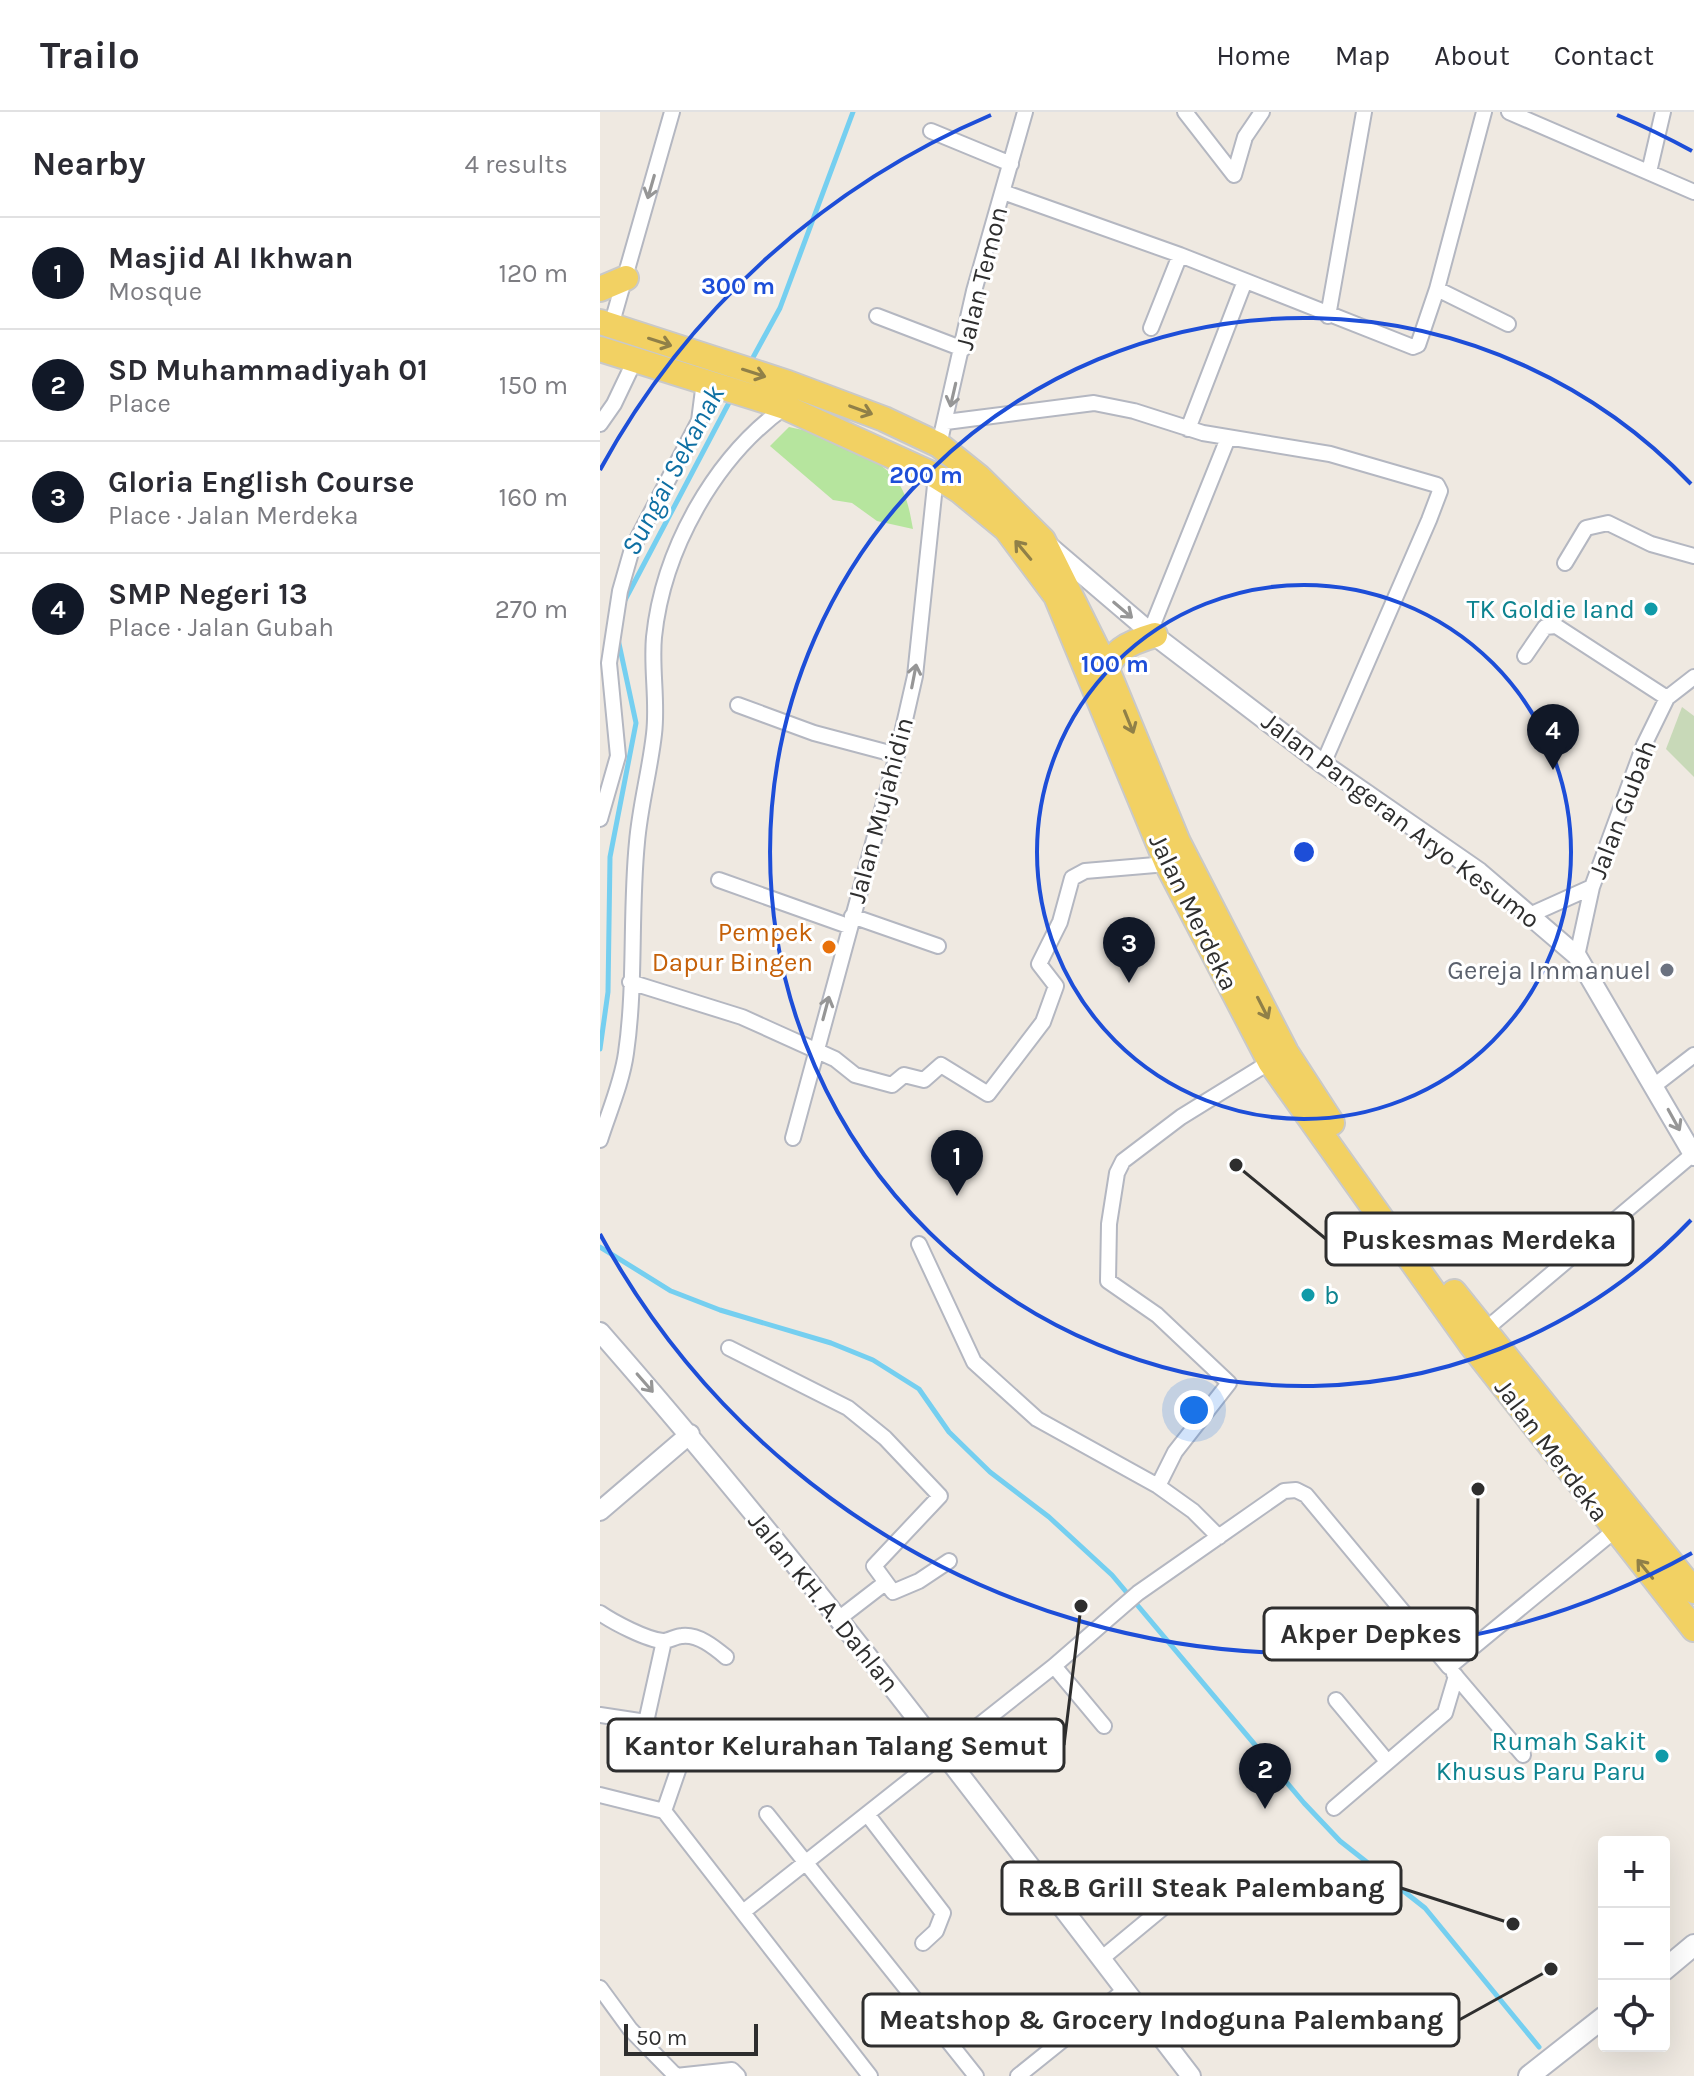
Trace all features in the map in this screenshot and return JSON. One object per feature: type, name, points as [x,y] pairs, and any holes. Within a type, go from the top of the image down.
[{"type":"main road","points":[[600,289],[626,278]]},
{"type":"main road","name":"Jalan Merdeka","points":[[606,324],[720,362],[781,398],[936,476],[960,491],[1006,529],[1039,569],[1056,596],[1167,864],[1270,1062],[1476,1337],[1614,1531],[1694,1629]]},
{"type":"main road","name":"Jalan Merdeka","points":[[600,349],[711,384],[943,434],[979,477],[1043,540],[1106,667],[1178,842],[1286,1052],[1476,1337],[1694,1591]]},
{"type":"main road","points":[[1099,698],[1106,667],[1127,643],[1153,634]]},
{"type":"main road","points":[[1670,1965],[1694,1945]]},
{"type":"main road","points":[[1529,2076],[1598,2022]]},
{"type":"street","points":[[606,324],[626,278],[672,112]]},
{"type":"street","name":"Jalan Temon","points":[[943,434],[974,291],[1025,112]]},
{"type":"street","points":[[1185,112],[1234,175],[1245,137],[1262,112]]},
{"type":"street","points":[[1328,316],[1364,112]]},
{"type":"street","points":[[1003,192],[1180,255],[1413,347],[1418,345],[1437,289],[1484,112]]},
{"type":"street","points":[[1509,112],[1694,192]]},
{"type":"street","points":[[1649,172],[1663,112]]},
{"type":"street","points":[[931,131],[1011,164]]},
{"type":"street","points":[[1151,328],[1180,255]]},
{"type":"street","points":[[1188,429],[1245,281]]},
{"type":"street","points":[[1437,289],[1508,324]]},
{"type":"street","points":[[877,316],[963,349]]},
{"type":"street","points":[[600,424],[614,404],[635,360]]},
{"type":"street","points":[[600,819],[618,756],[609,663],[611,633],[620,591],[632,549],[699,421],[711,384]]},
{"type":"street","points":[[600,1140],[626,1055],[637,839],[655,731],[654,641],[665,579],[700,503],[737,448],[781,398]]},
{"type":"street","points":[[943,434],[1094,403],[1228,438],[1330,454],[1434,483],[1440,491],[1323,764]]},
{"type":"street","points":[[1153,634],[1228,438]]},
{"type":"street","name":"Jalan Mujahidin","points":[[793,1138],[897,755],[920,648],[936,476]]},
{"type":"street","points":[[1565,563],[1586,528],[1608,523],[1651,544],[1694,556]]},
{"type":"street","name":"Jalan Pangeran Aryo Kesumo","points":[[1043,540],[1153,634],[1323,764],[1479,872],[1532,914],[1577,956],[1655,1085],[1693,1155]]},
{"type":"street","points":[[1525,656],[1545,627],[1551,624],[1583,640],[1667,698]]},
{"type":"street","name":"Jalan Gubah","points":[[1577,956],[1592,887],[1644,745],[1667,698],[1694,677]]},
{"type":"street","points":[[738,705],[814,733],[897,755]]},
{"type":"street","points":[[630,982],[742,1017],[816,1050],[855,1075],[895,1084],[906,1074],[922,1080],[941,1065],[989,1093],[1046,1017],[1056,986],[1039,964],[1060,922],[1072,878],[1085,871],[1167,864]]},
{"type":"street","points":[[719,880],[938,946]]},
{"type":"street","points":[[1532,914],[1592,887]]},
{"type":"street","points":[[1655,1085],[1694,1055]]},
{"type":"street","points":[[1158,1486],[1175,1452],[1229,1383],[1157,1315],[1108,1281],[1109,1224],[1117,1173],[1129,1155],[1181,1117],[1270,1062]]},
{"type":"street","points":[[1476,1337],[1693,1155]]},
{"type":"street","points":[[919,1244],[974,1362],[1037,1419],[1158,1486],[1193,1511],[1219,1537]]},
{"type":"street","name":"Jalan KH. A. Dahlan","points":[[600,1332],[690,1434],[943,1753],[1191,2076]]},
{"type":"street","points":[[729,1348],[848,1408],[885,1438],[940,1496],[874,1566],[893,1592],[919,1581],[949,1561]]},
{"type":"street","points":[[600,1511],[690,1434]]},
{"type":"street","points":[[743,1912],[1054,1666],[1138,1593],[1284,1491],[1306,1495],[1523,1755]]},
{"type":"street","points":[[1334,1808],[1386,1760],[1445,1713],[1453,1672],[1614,1531]]},
{"type":"street","points":[[837,1620],[885,1583]]},
{"type":"street","points":[[600,1613],[613,1623],[664,1641],[682,1635],[693,1638],[710,1644],[726,1657]]},
{"type":"street","points":[[646,1722],[664,1641]]},
{"type":"street","points":[[1054,1666],[1104,1726]]},
{"type":"street","points":[[1336,1700],[1386,1760]]},
{"type":"street","points":[[600,1715],[646,1722],[671,1735],[683,1756],[664,1811]]},
{"type":"street","points":[[600,1795],[664,1811],[870,2076]]},
{"type":"street","points":[[767,1814],[976,2076]]},
{"type":"street","points":[[867,1814],[943,1913],[936,1931],[923,1943]]},
{"type":"street","points":[[1101,1959],[1194,1882]]},
{"type":"street","points":[[600,1988],[630,2029],[676,2076],[732,2070],[738,2076]]},
{"type":"street","points":[[1018,2076],[1125,1990]]},
{"type":"green space","points":[[789,427],[848,445],[887,470],[903,492],[913,529],[877,521],[852,503],[833,500],[770,446]]},
{"type":"green space","points":[[1682,707],[1694,716],[1694,777],[1666,749]]},
{"type":"waterway","name":"Sungai Sekanak","points":[[750,363],[780,308],[853,112]]},
{"type":"waterway","name":"Sungai Sekanak","points":[[625,600],[732,397]]},
{"type":"waterway","name":"Sungai Sekanak","points":[[600,1049],[608,992],[610,857],[636,723],[618,639]]},
{"type":"waterway","points":[[600,1247],[671,1291],[720,1310],[831,1343],[873,1360],[919,1389],[949,1432],[990,1472],[1049,1517],[1112,1575],[1304,1803],[1340,1841],[1425,1908],[1539,2047]]},
{"type":"place","name":"TK Goldie land","points":[[1651,609]]},
{"type":"place","name":"SMP Negeri 13","points":[[1553,770]]},
{"type":"place","name":"Pempek Dapur Bingen","points":[[829,947]]},
{"type":"place","name":"Gereja Immanuel","points":[[1667,970]]},
{"type":"place","name":"Gloria English Course","points":[[1129,983]]},
{"type":"place","name":"Puskesmas Merdeka","points":[[1236,1165]]},
{"type":"place","name":"Masjid Al Ikhwan","points":[[957,1196]]},
{"type":"place","name":"b","points":[[1308,1295]]},
{"type":"place","name":"Akper Depkes","points":[[1478,1489]]},
{"type":"place","name":"Kantor Kelurahan Talang Semut","points":[[1081,1606]]},
{"type":"place","name":"Rumah Sakit Khusus Paru Paru","points":[[1662,1756]]},
{"type":"place","name":"SD Muhammadiyah 01","points":[[1265,1809]]},
{"type":"place","name":"R&B Grill Steak Palembang","points":[[1513,1924]]},
{"type":"place","name":"Meatshop & Grocery Indoguna Palembang","points":[[1551,1969]]}]
